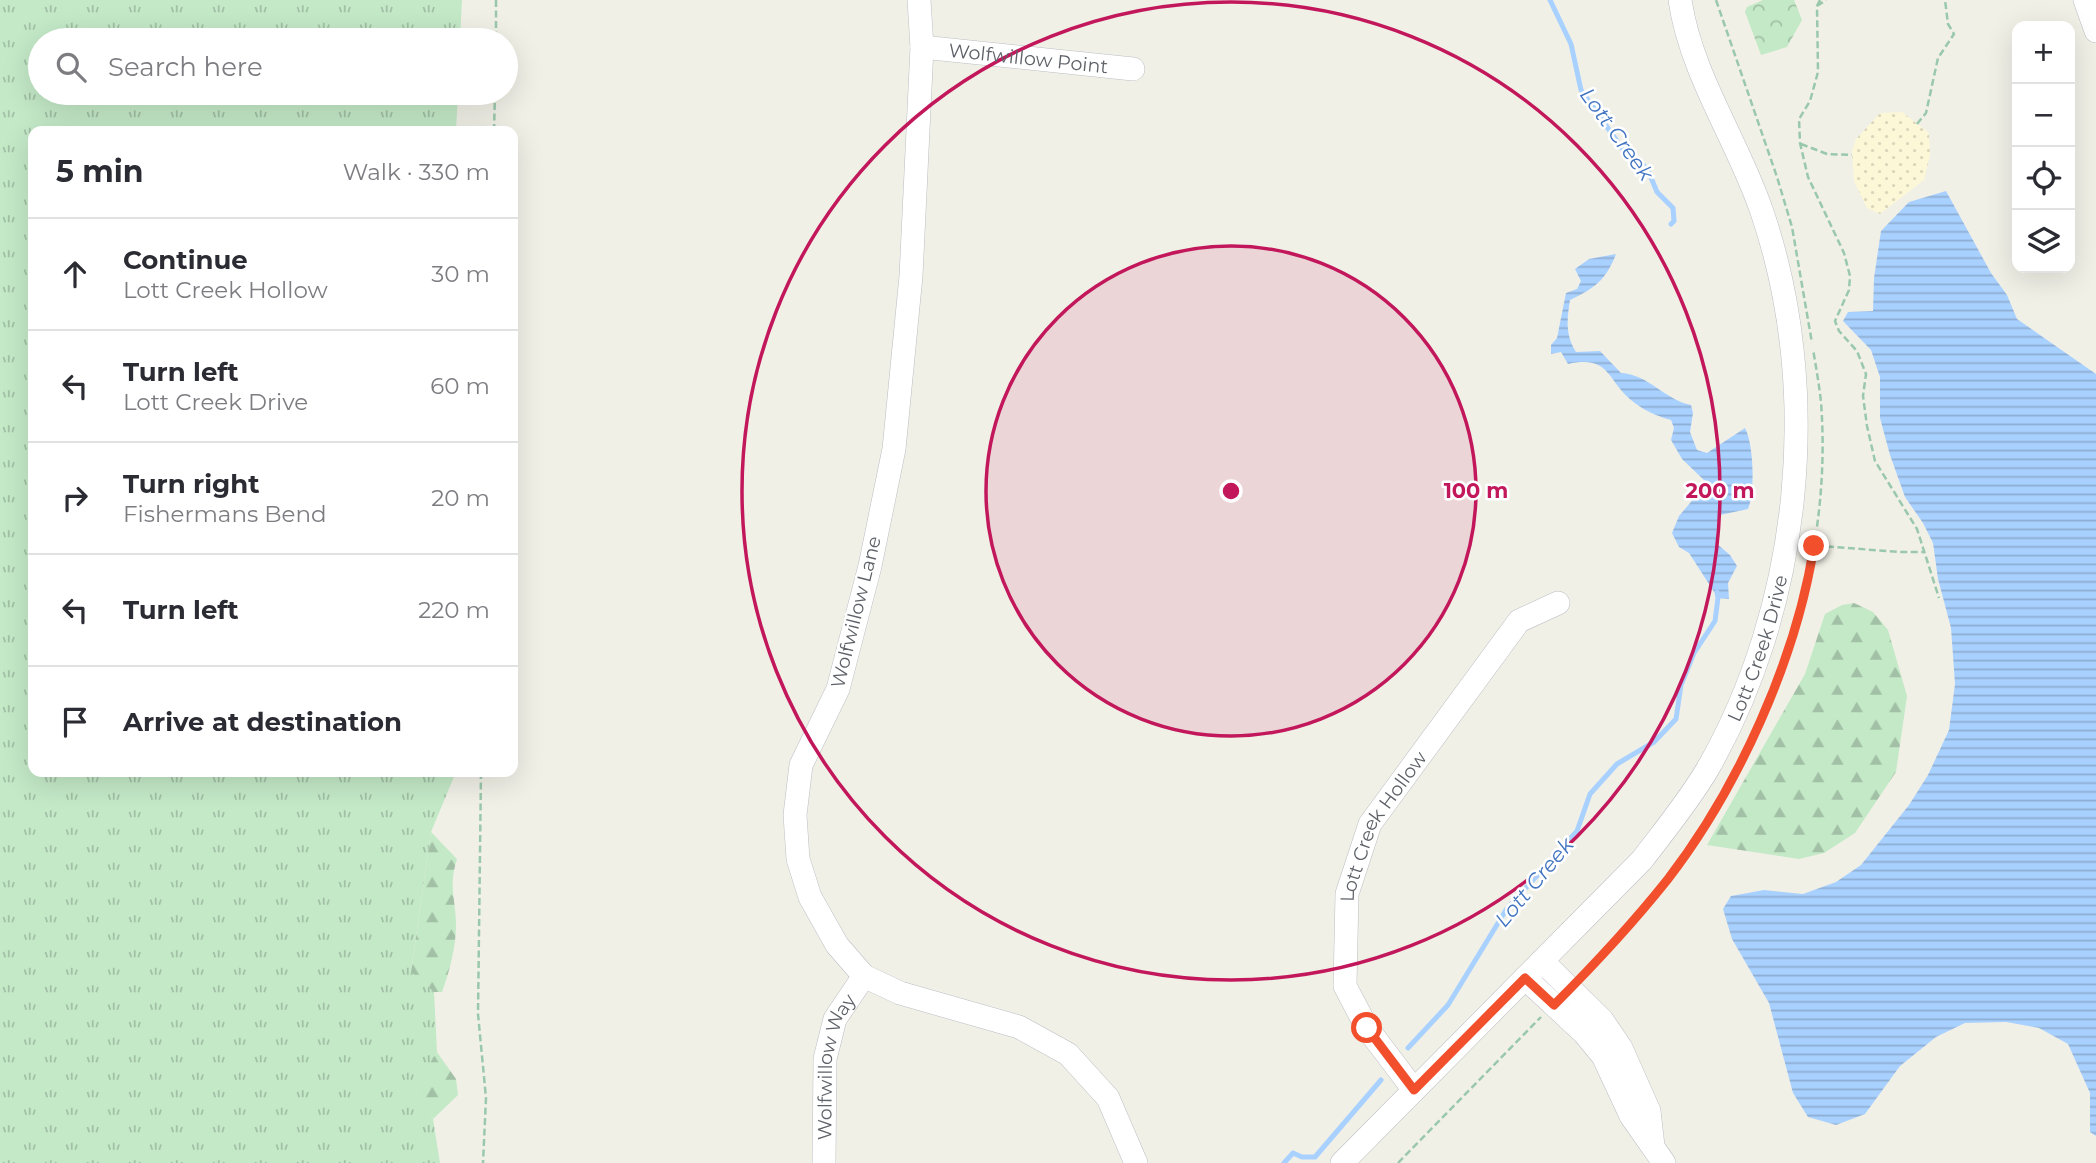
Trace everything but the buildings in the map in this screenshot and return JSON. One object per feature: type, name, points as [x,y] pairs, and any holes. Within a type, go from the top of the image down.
[{"type":"street","name":"Wolfwillow Lane","points":[[919,0],[922,47],[911,276],[894,449],[870,566],[838,689],[802,765],[795,815],[799,859],[810,897],[837,945],[864,976],[900,993],[1019,1027],[1068,1054],[1108,1098],[1136,1163]]},
{"type":"street","name":"Lott Creek Drive","points":[[1342,1163],[1642,860],[1679,813],[1706,771],[1749,684],[1775,602],[1787,542],[1794,479],[1794,369],[1787,316],[1777,263],[1762,212],[1698,61],[1680,0]]},
{"type":"street","points":[[2085,0],[2096,31]]},
{"type":"street","name":"Wolfwillow Point","points":[[922,47],[1133,69]]},
{"type":"street","name":"Lott Creek Hollow","points":[[1414,1090],[1367,1028],[1345,986],[1347,894],[1370,824],[1519,621],[1558,603]]},
{"type":"street","points":[[1542,961],[1602,1020],[1621,1048],[1649,1111],[1652,1158]]},
{"type":"street","name":"Wolfwillow Way","points":[[824,1163],[825,1059],[835,1019],[864,976]]},
{"type":"street","points":[[1525,978],[1584,1033],[1603,1056],[1652,1158]]},
{"type":"path","points":[[496,0],[496,28]]},
{"type":"path","points":[[1570,988],[1668,879],[1707,822],[1754,736],[1788,648],[1807,589],[1814,546],[1822,455],[1821,401],[1801,266],[1777,177],[1716,0]]},
{"type":"path","points":[[1820,0],[1817,6],[1818,72],[1810,101],[1799,119],[1800,143],[1808,177],[1844,253],[1850,275],[1849,290],[1835,321],[1839,331],[1857,351],[1866,374],[1864,406],[1875,461],[1917,529],[1939,598]]},
{"type":"path","points":[[1817,6],[1826,0]]},
{"type":"path","points":[[1917,124],[1926,113],[1938,58],[1954,34],[1948,24],[1945,0]]},
{"type":"path","points":[[494,126],[495,105]]},
{"type":"path","points":[[1800,143],[1827,153],[1852,155]]},
{"type":"path","points":[[1787,542],[1924,552]]},
{"type":"path","points":[[481,777],[478,1014],[486,1098],[483,1163]]},
{"type":"path","points":[[1398,1163],[1554,1005]]},
{"type":"green space","points":[[0,0],[462,0],[461,28],[28,28],[28,105],[457,105],[456,126],[28,126],[28,777],[454,777],[431,832],[411,971],[434,992],[437,1052],[419,1082],[433,1119],[440,1163],[0,1163]]},
{"type":"green space","points":[[1763,0],[1794,0],[1802,20],[1787,47],[1761,55],[1745,12],[1747,7]]},
{"type":"green space","points":[[1854,603],[1873,612],[1888,630],[1907,696],[1896,772],[1855,833],[1824,853],[1799,859],[1707,845],[1805,674],[1825,614],[1842,605]]},
{"type":"green space","points":[[431,832],[457,859],[453,885],[455,942],[442,992],[434,992],[411,972]]},
{"type":"green space","points":[[437,1052],[456,1079],[458,1095],[433,1119],[418,1082]]},
{"type":"sand","points":[[1902,112],[1929,133],[1930,155],[1924,180],[1880,214],[1867,208],[1854,181],[1852,151],[1856,139],[1880,113]]},
{"type":"water","points":[[1946,191],[1991,273],[2007,295],[2017,319],[2096,374],[2096,1136],[2090,1132],[2090,1093],[2068,1044],[2039,1028],[2006,1022],[1965,1023],[1936,1037],[1900,1066],[1865,1114],[1836,1125],[1808,1117],[1793,1093],[1769,1003],[1732,939],[1723,909],[1731,896],[1764,890],[1803,894],[1836,882],[1861,865],[1909,805],[1928,775],[1949,730],[1955,684],[1951,628],[1938,579],[1933,543],[1905,497],[1890,455],[1880,418],[1880,377],[1871,350],[1843,321],[1848,312],[1873,311],[1874,278],[1881,231],[1909,202]]},
{"type":"water","points":[[1616,254],[1599,282],[1570,300],[1568,333],[1576,352],[1600,351],[1621,373],[1640,378],[1673,398],[1691,405],[1693,413],[1690,432],[1697,450],[1707,453],[1745,428],[1752,457],[1748,509],[1720,515],[1717,525],[1716,543],[1730,555],[1737,566],[1728,583],[1729,599],[1718,598],[1689,553],[1679,547],[1672,533],[1679,516],[1707,483],[1682,459],[1671,440],[1674,428],[1671,420],[1636,404],[1600,366],[1582,362],[1568,364],[1561,352],[1551,354],[1551,345],[1557,338],[1566,293],[1577,289],[1581,281],[1575,269],[1589,259]]},
{"type":"waterway","name":"Lott Creek","points":[[1550,0],[1571,44],[1581,90],[1624,151],[1647,168],[1657,192],[1673,208],[1674,221],[1671,224]]},
{"type":"waterway","name":"Lott Creek","points":[[1408,1048],[1448,1005],[1506,910],[1577,831],[1590,794],[1617,764],[1654,742],[1676,719],[1681,685],[1694,653],[1715,621],[1717,592]]},
{"type":"waterway","name":"Lott Creek","points":[[1284,1163],[1293,1153],[1302,1157],[1315,1157],[1381,1080]]},
{"type":"route","points":[[1367,1028],[1414,1090],[1525,978],[1554,1005],[1616,940],[1668,879],[1707,822],[1754,736],[1793,636],[1807,589],[1814,546]]}]
